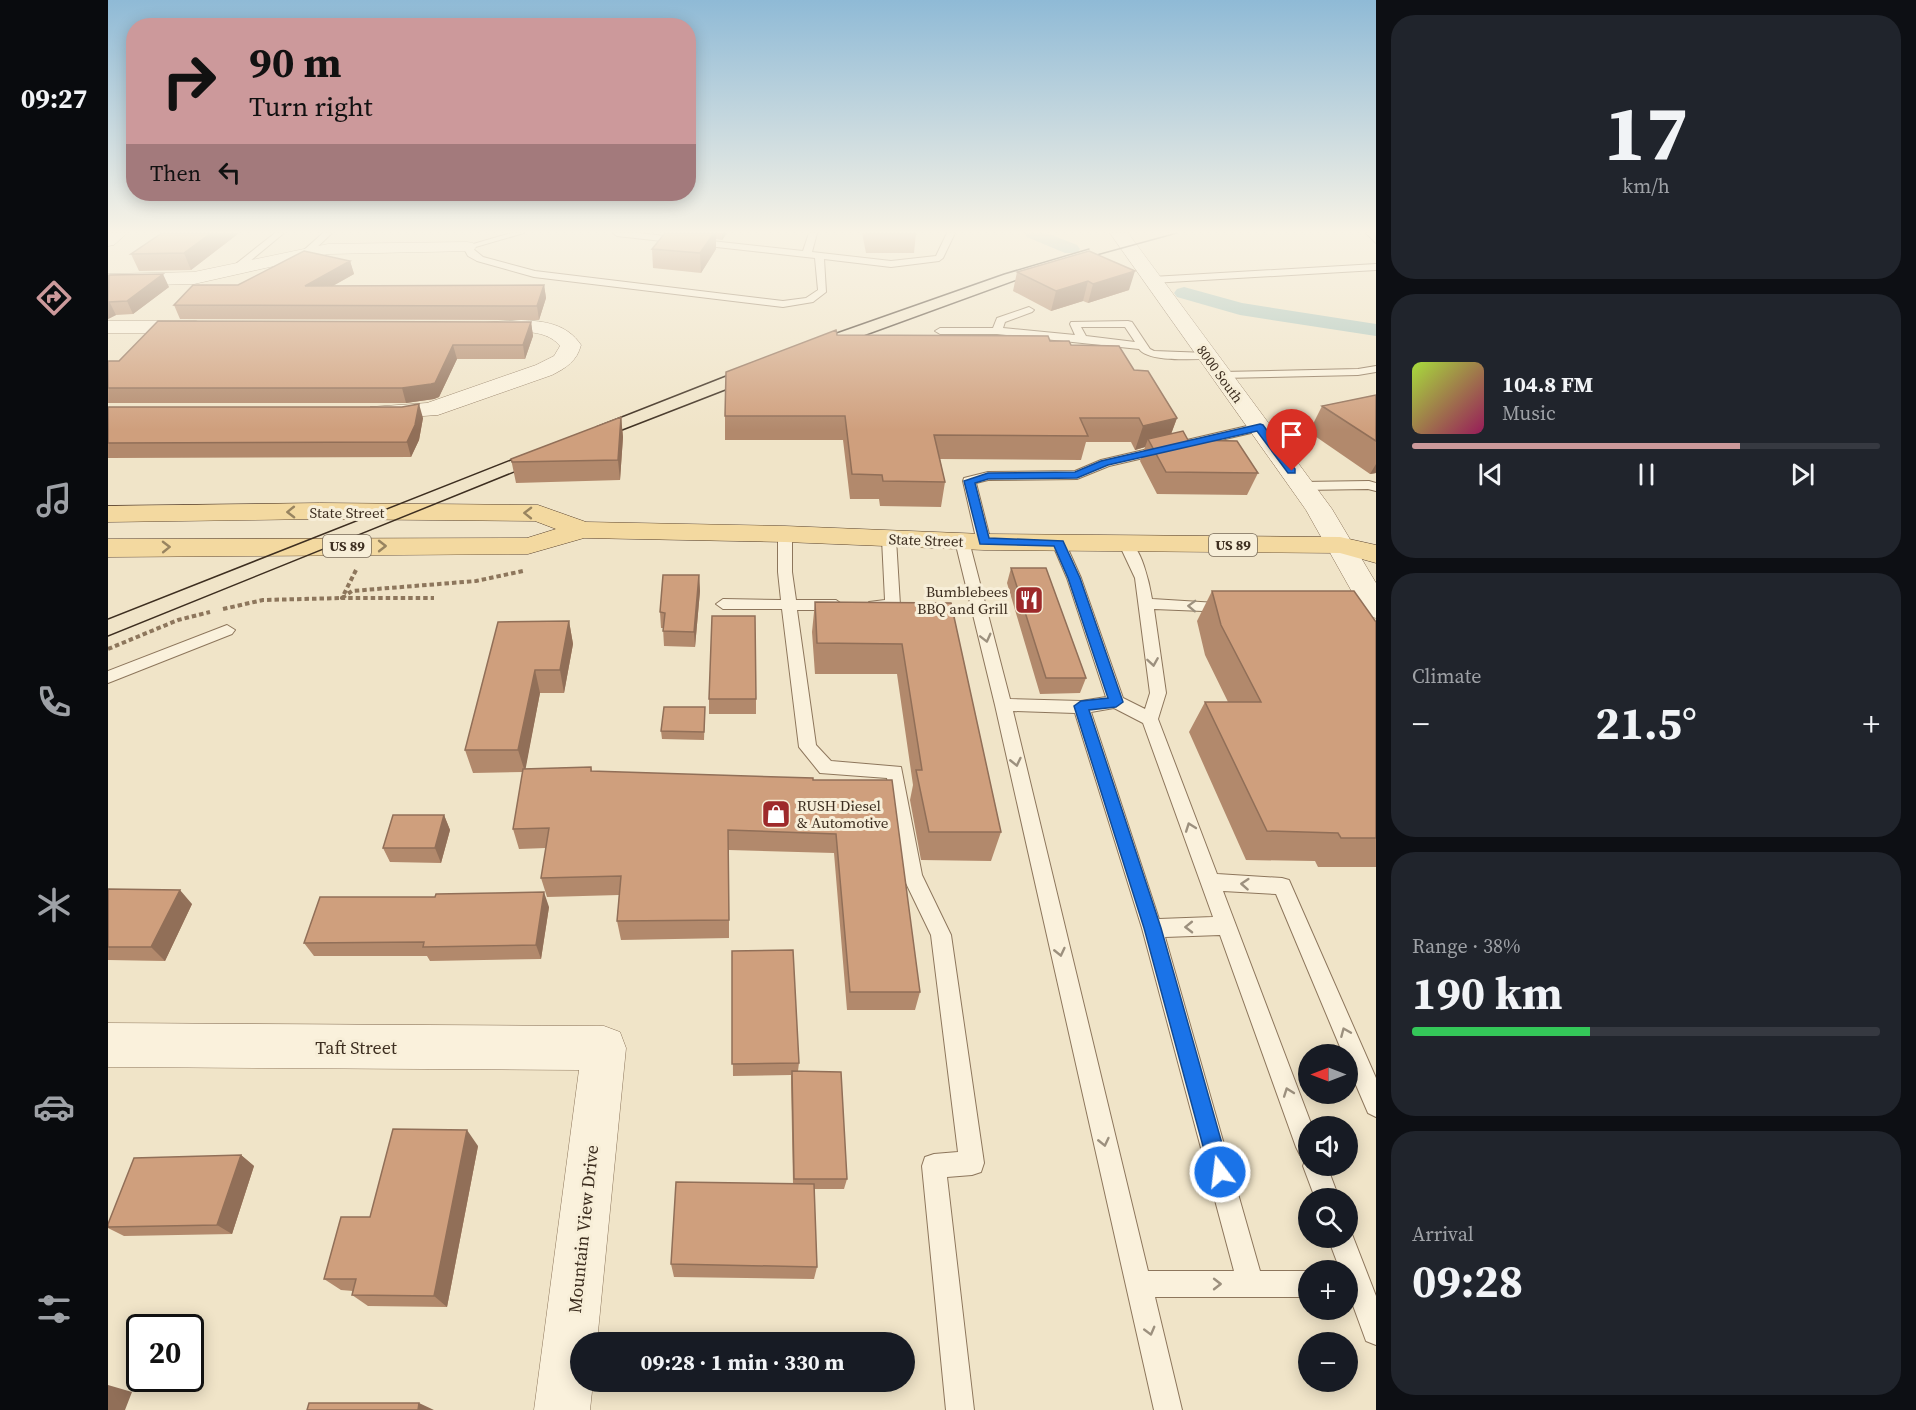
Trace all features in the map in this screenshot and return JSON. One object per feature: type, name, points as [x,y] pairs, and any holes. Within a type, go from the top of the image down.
[{"type":"main road","name":"State Street","points":[[108,514],[538,513],[583,530]]},
{"type":"main road","name":"State Street","points":[[108,548],[528,546],[583,530],[1059,543],[1340,545],[1376,554]]},
{"type":"main road","name":"State Street","points":[[1340,545],[1376,534]]},
{"type":"street","name":"8000 South","points":[[1166,299],[1302,486],[1340,545],[1372,610]]},
{"type":"street","points":[[111,337],[134,327],[217,327]]},
{"type":"street","points":[[358,412],[420,411],[439,407],[544,370],[560,362],[569,354],[571,345],[567,338],[543,328],[468,327]]},
{"type":"street","name":"Taft Street","points":[[108,1045],[604,1048]]},
{"type":"street","name":"Mountain View Drive","points":[[562,1410],[604,1048]]},
{"type":"lane","points":[[740,299],[783,304],[813,299]]},
{"type":"lane","points":[[997,331],[1001,320],[1029,310]]},
{"type":"lane","points":[[1082,339],[1075,324],[1128,324],[1142,346],[1152,354],[1207,356]]},
{"type":"lane","points":[[940,331],[997,331],[1142,346]]},
{"type":"lane","points":[[1221,375],[1358,372],[1376,369]]},
{"type":"lane","points":[[1168,1410],[1002,705],[973,541],[969,481],[988,476],[1077,475],[1105,463],[1260,427]]},
{"type":"lane","points":[[1302,486],[1370,485],[1376,487]]},
{"type":"lane","points":[[785,534],[785,572],[808,747],[826,768],[895,772],[912,875],[941,934],[972,1163],[934,1166],[960,1410]]},
{"type":"lane","points":[[723,604],[893,605],[889,539]]},
{"type":"lane","points":[[1059,543],[1074,578],[1116,702]]},
{"type":"lane","points":[[1126,544],[1142,578],[1158,693],[1150,718],[1298,1120]]},
{"type":"lane","points":[[1144,604],[1246,608]]},
{"type":"lane","points":[[108,677],[227,630]]},
{"type":"lane","points":[[1002,705],[1081,706],[1116,702],[1150,718]]},
{"type":"lane","points":[[1081,706],[1152,928],[1251,1284]]},
{"type":"lane","points":[[1210,882],[1282,886],[1376,1105]]},
{"type":"lane","points":[[1152,928],[1227,926]]},
{"type":"lane","points":[[1137,1284],[1298,1284]]},
{"type":"lane","points":[[1358,1294],[1376,1330]]},
{"type":"path","points":[[342,598],[357,570]]},
{"type":"path","points":[[342,598],[352,591],[477,581],[526,570]]},
{"type":"path","points":[[108,649],[178,620],[263,600],[434,598]]},
{"type":"building","points":[[108,299],[130,299],[127,301],[108,302]]},
{"type":"building","points":[[180,299],[539,299],[537,306],[174,305]]},
{"type":"building","points":[[158,321],[531,322],[523,345],[453,345],[435,383],[431,384],[402,388],[108,388],[108,361],[119,361]]},
{"type":"building","points":[[836,330],[837,335],[1048,336],[1050,341],[1069,341],[1071,345],[1119,346],[1134,370],[1148,371],[1177,418],[1143,426],[1139,418],[1080,418],[1088,436],[934,435],[945,482],[883,481],[882,475],[852,474],[845,416],[725,416],[726,372]]},
{"type":"building","points":[[1376,395],[1376,441],[1322,406]]},
{"type":"building","points":[[419,404],[415,425],[407,442],[108,443],[108,407],[402,407]]},
{"type":"building","points":[[621,417],[618,460],[512,462],[511,459]]},
{"type":"building","points":[[1183,431],[1188,440],[1237,441],[1258,473],[1166,472],[1148,439]]},
{"type":"building","points":[[1011,568],[1046,568],[1086,678],[1046,678]]},
{"type":"building","points":[[663,575],[699,575],[694,632],[663,631],[665,613],[660,612]]},
{"type":"building","points":[[1212,591],[1354,591],[1376,622],[1376,838],[1341,838],[1338,833],[1267,831],[1205,702],[1261,702],[1221,625]]},
{"type":"building","points":[[815,602],[951,603],[1001,832],[929,832],[916,770],[922,770],[902,644],[817,643]]},
{"type":"building","points":[[712,616],[755,616],[756,699],[709,699]]},
{"type":"building","points":[[569,621],[560,670],[535,670],[518,750],[465,750],[498,622]]},
{"type":"building","points":[[664,707],[705,707],[704,732],[661,731]]},
{"type":"building","points":[[591,767],[591,771],[813,778],[813,780],[892,780],[920,992],[850,992],[836,834],[728,830],[729,920],[617,921],[621,876],[541,878],[549,828],[513,829],[523,769]]},
{"type":"building","points":[[393,815],[444,815],[435,848],[383,848]]},
{"type":"building","points":[[108,889],[180,890],[151,947],[108,947]]},
{"type":"building","points":[[544,892],[536,945],[423,947],[424,942],[304,943],[320,897],[435,897],[436,894]]},
{"type":"building","points":[[793,950],[799,1063],[732,1064],[732,951]]},
{"type":"building","points":[[792,1071],[841,1072],[847,1179],[794,1179]]},
{"type":"building","points":[[393,1129],[467,1130],[434,1296],[352,1295],[356,1279],[324,1279],[341,1217],[370,1217]]},
{"type":"building","points":[[241,1155],[217,1225],[108,1227],[134,1158]]},
{"type":"building","points":[[676,1182],[814,1184],[817,1267],[671,1264]]},
{"type":"building","points":[[309,1403],[419,1403],[418,1410],[307,1410]]},
{"type":"waterway","points":[[1204,299],[1240,309],[1376,330]]},
{"type":"tram line","points":[[822,338],[933,299]]},
{"type":"tram line","points":[[850,341],[966,299]]},
{"type":"tram line","points":[[596,427],[741,370]]},
{"type":"tram line","points":[[607,436],[741,384]]},
{"type":"tram line","points":[[108,619],[526,454]]},
{"type":"tram line","points":[[108,636],[529,466]]},
{"type":"place","name":"Bumblebees BBQ and Grill","points":[[1029,600]]},
{"type":"place","name":"RUSH Diesel & Automotive","points":[[776,814]]},
{"type":"route","points":[[1220,1172],[1152,928],[1081,706],[1116,702],[1074,578],[1059,543],[984,542],[969,481],[988,476],[1077,475],[1105,463],[1260,427],[1292,471]]}]
